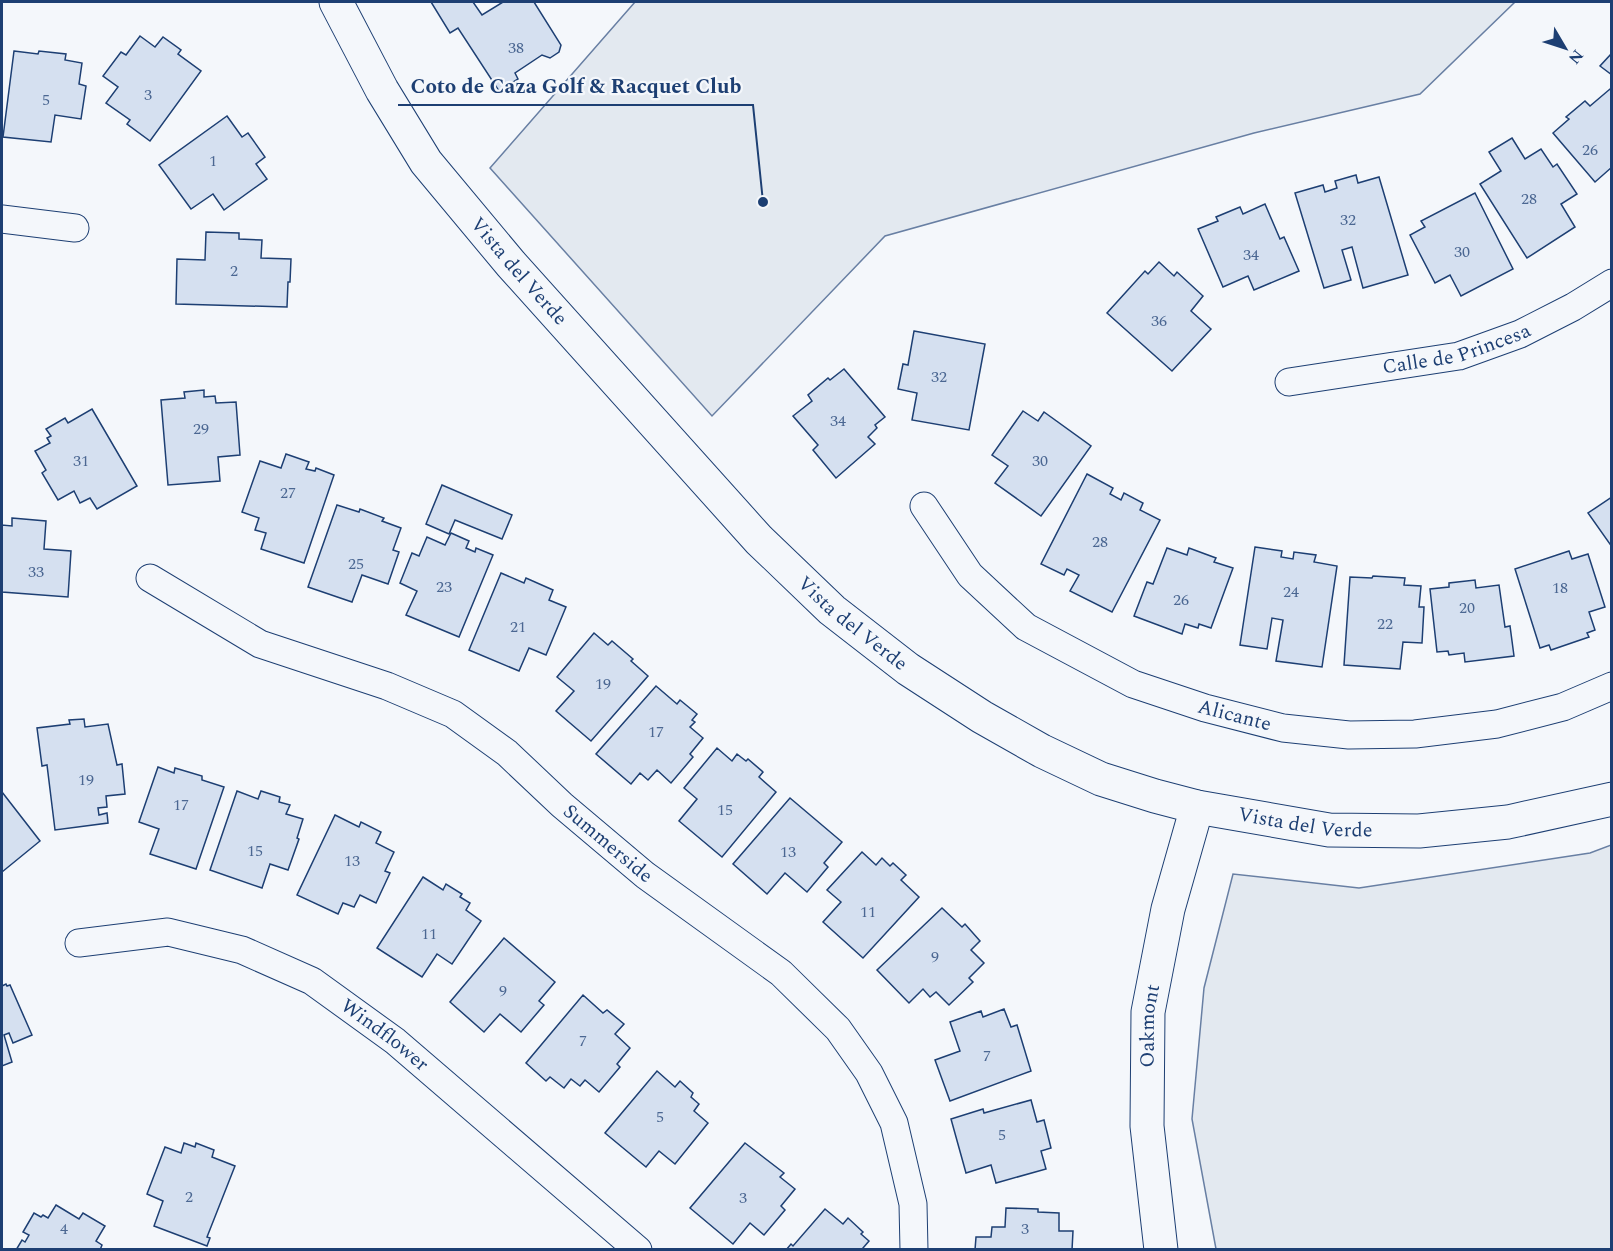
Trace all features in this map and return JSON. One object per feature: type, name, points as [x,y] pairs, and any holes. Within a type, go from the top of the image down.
[{"type":"street","name":"Vista del Verde","points":[[336,2],[382,90],[426,162],[511,264],[759,540],[832,610],[908,669],[982,717],[1042,751],[1101,778],[1155,796],[1197,807],[1329,830],[1419,831],[1508,822],[1611,799]]},
{"type":"street","points":[[2,219],[75,228]]},
{"type":"street","name":"Calle de Princesa","points":[[1289,382],[1459,356],[1520,334],[1573,307],[1611,283]]},
{"type":"street","name":"Alicante","points":[[924,506],[970,575],[1026,627],[1133,684],[1205,708],[1282,728],[1349,735],[1415,734],[1497,724],[1563,707],[1611,686]]},
{"type":"street","name":"Summerside","points":[[150,578],[260,644],[387,686],[453,714],[507,753],[562,805],[645,875],[781,973],[838,1029],[868,1073],[894,1123],[914,1204],[914,1250]]},
{"type":"street","name":"Oakmont","points":[[1161,1250],[1147,1126],[1148,1012],[1168,909],[1197,807]]},
{"type":"street","name":"Windflower","points":[[79,943],[168,932],[242,950],[312,981],[395,1041],[638,1250]]},
{"type":"shaded area","points":[[635,2],[1515,2],[1420,94],[1254,133],[885,236],[712,416],[490,168]]},
{"type":"shaded area","points":[[1611,845],[1611,1249],[1216,1249],[1192,1119],[1204,988],[1233,874],[1359,888],[1590,853]]},
{"type":"building","points":[[431,2],[473,2],[482,15],[503,2],[534,2],[561,45],[559,52],[550,58],[542,55],[515,73],[518,79],[499,91],[458,28],[450,33]]},
{"type":"building","points":[[140,36],[155,47],[163,37],[181,50],[178,54],[201,71],[150,141],[127,124],[130,120],[106,103],[118,87],[103,76],[121,52],[126,55]]},
{"type":"building","points":[[14,51],[66,54],[65,60],[82,63],[79,84],[86,86],[81,119],[55,115],[51,142],[3,137]]},
{"type":"building","points":[[1612,53],[1612,75],[1600,66]]},
{"type":"building","points":[[1610,89],[1612,92],[1612,167],[1595,182],[1553,133],[1569,119],[1566,117],[1585,101],[1590,106]]},
{"type":"building","points":[[227,116],[242,137],[248,133],[265,157],[256,164],[267,179],[224,210],[213,194],[191,209],[159,165]]},
{"type":"building","points":[[1512,138],[1525,159],[1541,149],[1553,167],[1557,164],[1577,194],[1561,204],[1575,227],[1527,258],[1480,184],[1501,171],[1489,152]]},
{"type":"building","points":[[1356,175],[1358,183],[1379,177],[1408,275],[1363,288],[1352,247],[1342,250],[1351,280],[1324,288],[1295,193],[1323,185],[1325,192],[1337,188],[1335,181]]},
{"type":"building","points":[[1475,193],[1513,269],[1461,296],[1450,275],[1435,283],[1410,235],[1425,227],[1421,221]]},
{"type":"building","points":[[1265,204],[1280,239],[1284,237],[1299,271],[1254,290],[1248,276],[1223,287],[1198,229],[1218,221],[1216,217],[1240,207],[1243,214]]},
{"type":"building","points":[[206,232],[239,233],[239,239],[262,240],[261,258],[291,259],[287,307],[176,304],[177,259],[205,260]]},
{"type":"building","points":[[1159,262],[1174,276],[1177,272],[1203,296],[1191,311],[1211,329],[1172,371],[1107,313],[1145,271],[1148,274]]},
{"type":"building","points":[[914,331],[985,344],[969,430],[912,420],[917,393],[898,389],[903,364],[908,365]]},
{"type":"building","points":[[844,369],[885,417],[875,425],[877,428],[868,437],[875,444],[836,478],[813,450],[818,445],[793,416],[812,401],[808,395],[828,378],[830,380]]},
{"type":"building","points":[[204,390],[204,397],[215,396],[216,403],[236,402],[240,455],[218,457],[220,481],[168,485],[161,400],[185,398],[184,392]]},
{"type":"building","points":[[92,409],[137,486],[97,509],[90,498],[80,503],[74,491],[58,500],[42,473],[46,470],[35,451],[50,443],[47,438],[51,436],[46,429],[65,418],[68,423]]},
{"type":"building","points":[[1023,411],[1038,421],[1044,412],[1091,446],[1041,516],[995,483],[1008,466],[992,455]]},
{"type":"building","points":[[286,454],[309,462],[306,469],[315,471],[316,468],[334,475],[304,563],[261,549],[266,533],[255,530],[259,518],[242,512],[260,461],[281,468]]},
{"type":"building","points":[[1087,474],[1113,488],[1110,494],[1121,500],[1124,493],[1143,503],[1140,510],[1160,520],[1112,612],[1070,591],[1079,575],[1067,569],[1064,575],[1041,564]]},
{"type":"building","points":[[442,485],[512,515],[502,539],[455,520],[449,534],[426,524]]},
{"type":"building","points":[[1612,497],[1612,547],[1588,513]]},
{"type":"building","points":[[337,505],[359,512],[360,509],[384,518],[382,521],[401,528],[393,550],[399,552],[388,584],[362,575],[352,602],[308,587]]},
{"type":"building","points":[[12,518],[46,521],[44,549],[71,551],[68,597],[2,592],[2,525],[12,526]]},
{"type":"building","points":[[451,533],[469,541],[466,548],[475,552],[476,548],[493,555],[459,637],[406,615],[417,591],[400,583],[412,553],[419,556],[427,537],[445,545]]},
{"type":"building","points":[[1255,547],[1282,551],[1281,557],[1293,559],[1294,552],[1316,555],[1314,562],[1337,566],[1322,667],[1276,661],[1283,620],[1272,618],[1267,649],[1240,645]]},
{"type":"building","points":[[1167,548],[1187,555],[1189,548],[1216,558],[1214,562],[1233,568],[1211,628],[1199,624],[1198,628],[1185,624],[1182,634],[1134,616],[1147,582],[1153,584]]},
{"type":"building","points":[[1569,551],[1572,559],[1588,554],[1605,607],[1589,612],[1595,630],[1587,633],[1589,637],[1551,650],[1549,645],[1540,648],[1515,569]]},
{"type":"building","points":[[501,573],[524,583],[526,578],[553,590],[549,600],[566,607],[546,655],[529,648],[519,671],[469,650]]},
{"type":"building","points":[[1373,576],[1405,578],[1404,585],[1421,586],[1419,607],[1424,607],[1422,643],[1403,642],[1400,669],[1344,665],[1350,577],[1372,578]]},
{"type":"building","points":[[1475,580],[1476,588],[1499,585],[1505,627],[1510,626],[1514,656],[1465,662],[1464,653],[1449,655],[1448,651],[1437,652],[1430,589],[1449,587],[1449,583]]},
{"type":"building","points":[[594,633],[608,645],[612,641],[648,676],[591,741],[556,711],[574,691],[557,677]]},
{"type":"building","points":[[656,686],[677,704],[680,700],[697,714],[692,720],[695,722],[690,727],[703,738],[690,754],[693,757],[671,783],[657,770],[648,780],[640,773],[631,784],[596,754]]},
{"type":"building","points":[[84,719],[85,727],[108,724],[117,765],[122,764],[125,794],[106,796],[107,807],[98,808],[99,815],[107,813],[108,823],[55,830],[47,765],[42,766],[37,728],[70,724],[69,720]]},
{"type":"building","points":[[717,748],[732,761],[737,754],[746,761],[748,759],[763,772],[759,777],[776,792],[722,857],[679,821],[697,799],[684,788]]},
{"type":"building","points":[[158,767],[174,773],[175,768],[202,776],[202,780],[224,787],[196,869],[150,854],[159,829],[139,822]]},
{"type":"building","points":[[237,791],[258,799],[261,791],[280,797],[279,802],[290,805],[286,814],[303,819],[297,838],[299,839],[288,870],[270,864],[262,888],[210,870]]},
{"type":"building","points":[[2,792],[40,841],[2,872]]},
{"type":"building","points":[[790,798],[842,842],[824,863],[828,867],[807,892],[785,873],[767,894],[733,864]]},
{"type":"building","points":[[335,815],[359,827],[361,822],[381,832],[376,843],[394,852],[385,871],[390,873],[376,903],[360,895],[354,907],[343,903],[338,914],[297,895]]},
{"type":"building","points":[[862,852],[876,865],[882,858],[890,866],[893,863],[906,875],[901,880],[919,897],[863,958],[823,922],[841,902],[827,890]]},
{"type":"building","points":[[423,877],[443,890],[446,884],[462,894],[460,897],[470,903],[466,910],[481,921],[452,964],[437,954],[422,977],[377,948]]},
{"type":"building","points":[[942,908],[962,927],[965,924],[980,941],[971,950],[984,963],[969,978],[973,982],[949,1005],[936,992],[930,997],[923,989],[909,1003],[877,970]]},
{"type":"building","points":[[504,938],[555,982],[539,1001],[544,1005],[521,1032],[500,1014],[484,1032],[450,1002]]},
{"type":"building","points":[[10,985],[32,1035],[13,1043],[9,1033],[4,1035],[12,1062],[2,1066],[2,986]]},
{"type":"building","points":[[583,995],[603,1013],[607,1010],[624,1024],[615,1034],[630,1048],[617,1064],[620,1067],[599,1092],[585,1080],[580,1086],[571,1079],[564,1088],[550,1077],[546,1081],[526,1063]]},
{"type":"building","points":[[1004,1009],[1011,1027],[1017,1025],[1031,1071],[950,1101],[935,1060],[960,1051],[950,1022],[981,1011],[983,1017]]},
{"type":"building","points":[[657,1071],[675,1087],[680,1081],[693,1093],[691,1097],[699,1104],[694,1111],[708,1123],[675,1164],[659,1151],[646,1167],[605,1133]]},
{"type":"building","points":[[1031,1100],[1037,1122],[1044,1120],[1051,1148],[1041,1151],[1046,1169],[996,1183],[991,1165],[966,1173],[951,1119],[983,1109],[984,1113]]},
{"type":"building","points":[[184,1143],[195,1147],[196,1143],[214,1150],[212,1157],[235,1166],[207,1237],[210,1238],[207,1246],[154,1226],[163,1201],[147,1194],[165,1147],[181,1153]]},
{"type":"building","points":[[745,1143],[784,1173],[780,1177],[795,1189],[781,1206],[785,1210],[764,1235],[750,1223],[733,1244],[690,1208]]},
{"type":"building","points":[[56,1205],[79,1219],[83,1213],[105,1226],[96,1241],[102,1245],[100,1250],[16,1250],[22,1240],[25,1242],[29,1235],[23,1232],[34,1213],[48,1218]]},
{"type":"building","points":[[1006,1208],[1038,1209],[1038,1212],[1059,1213],[1059,1231],[1073,1231],[1072,1250],[975,1250],[976,1237],[991,1237],[992,1227],[1005,1227]]},
{"type":"building","points":[[825,1209],[843,1224],[848,1218],[863,1232],[861,1234],[869,1241],[863,1248],[865,1250],[786,1250],[791,1244],[793,1246]]},
{"type":"place","name":"Coto de Caza Golf & Racquet Club","points":[[763,202]]}]
